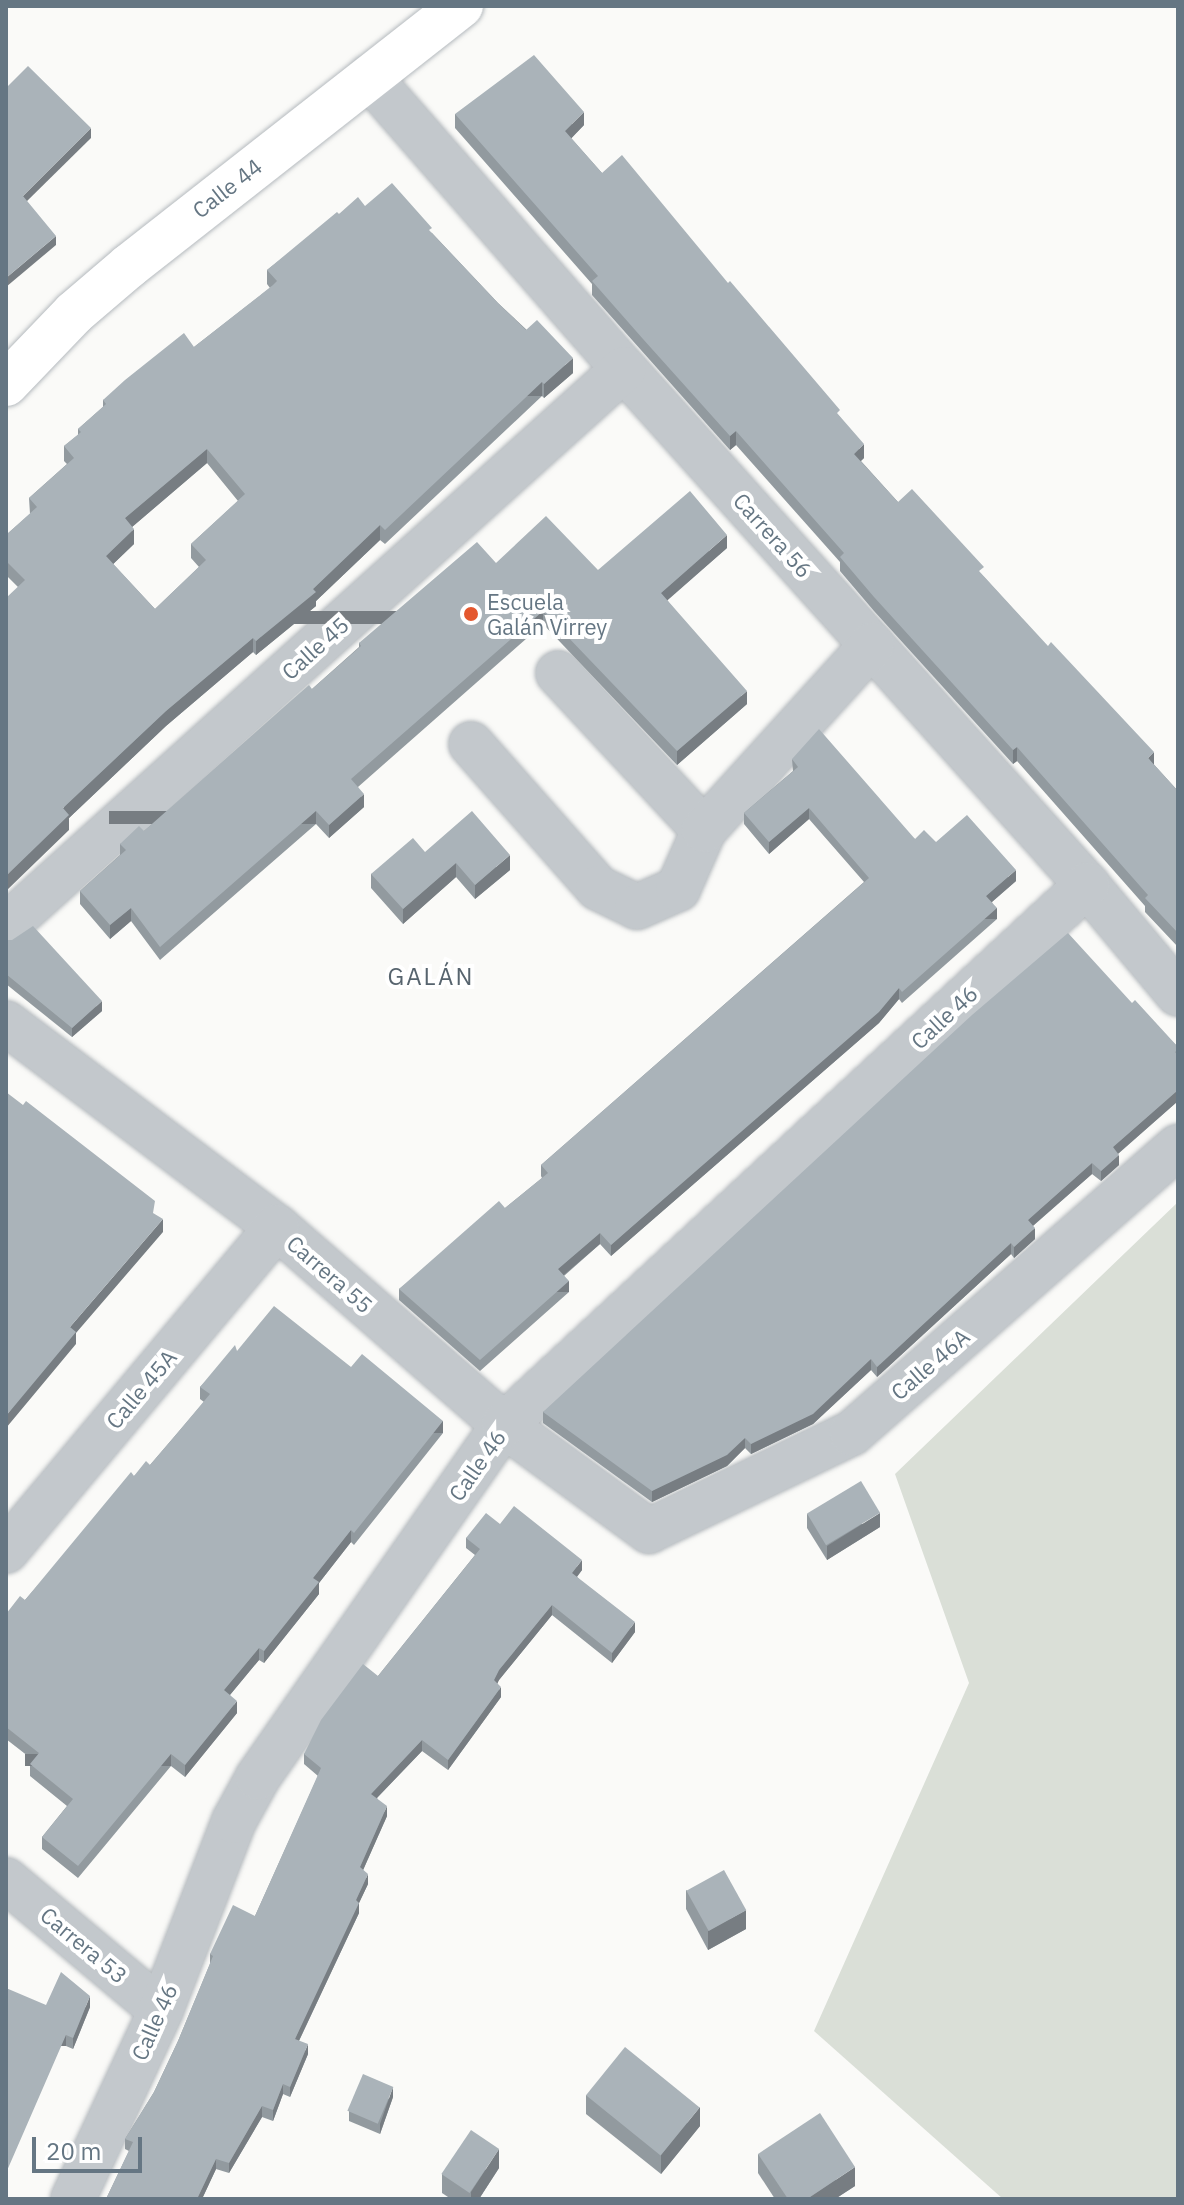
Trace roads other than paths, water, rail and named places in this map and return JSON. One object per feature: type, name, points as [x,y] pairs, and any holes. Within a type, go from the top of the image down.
[{"type":"main road","name":"Calle 44","points":[[6,384],[74,313],[129,266],[461,6]]},
{"type":"street","name":"Carrera 56","points":[[369,77],[624,369],[1087,885],[1178,994]]},
{"type":"street","name":"Calle 45","points":[[6,926],[624,369]]},
{"type":"street","points":[[471,744],[598,888],[637,907],[678,889],[704,830],[872,645]]},
{"type":"street","points":[[558,673],[704,830]]},
{"type":"street","name":"Calle 46","points":[[73,2199],[161,2010],[234,1821],[258,1777],[504,1425],[1087,885]]},
{"type":"street","name":"Carrera 55","points":[[6,1023],[277,1227],[504,1425],[649,1531]]},
{"type":"street","name":"Calle 46A","points":[[649,1531],[852,1433],[1178,1147]]},
{"type":"street","name":"Calle 45A","points":[[6,1551],[277,1227]]},
{"type":"street","name":"Carrera 53","points":[[6,1880],[161,2010]]},
{"type":"place","name":"Escuela Galán Virrey","points":[[471,614]]},
{"type":"district","name":"GALÁN","points":[[431,977]]}]
